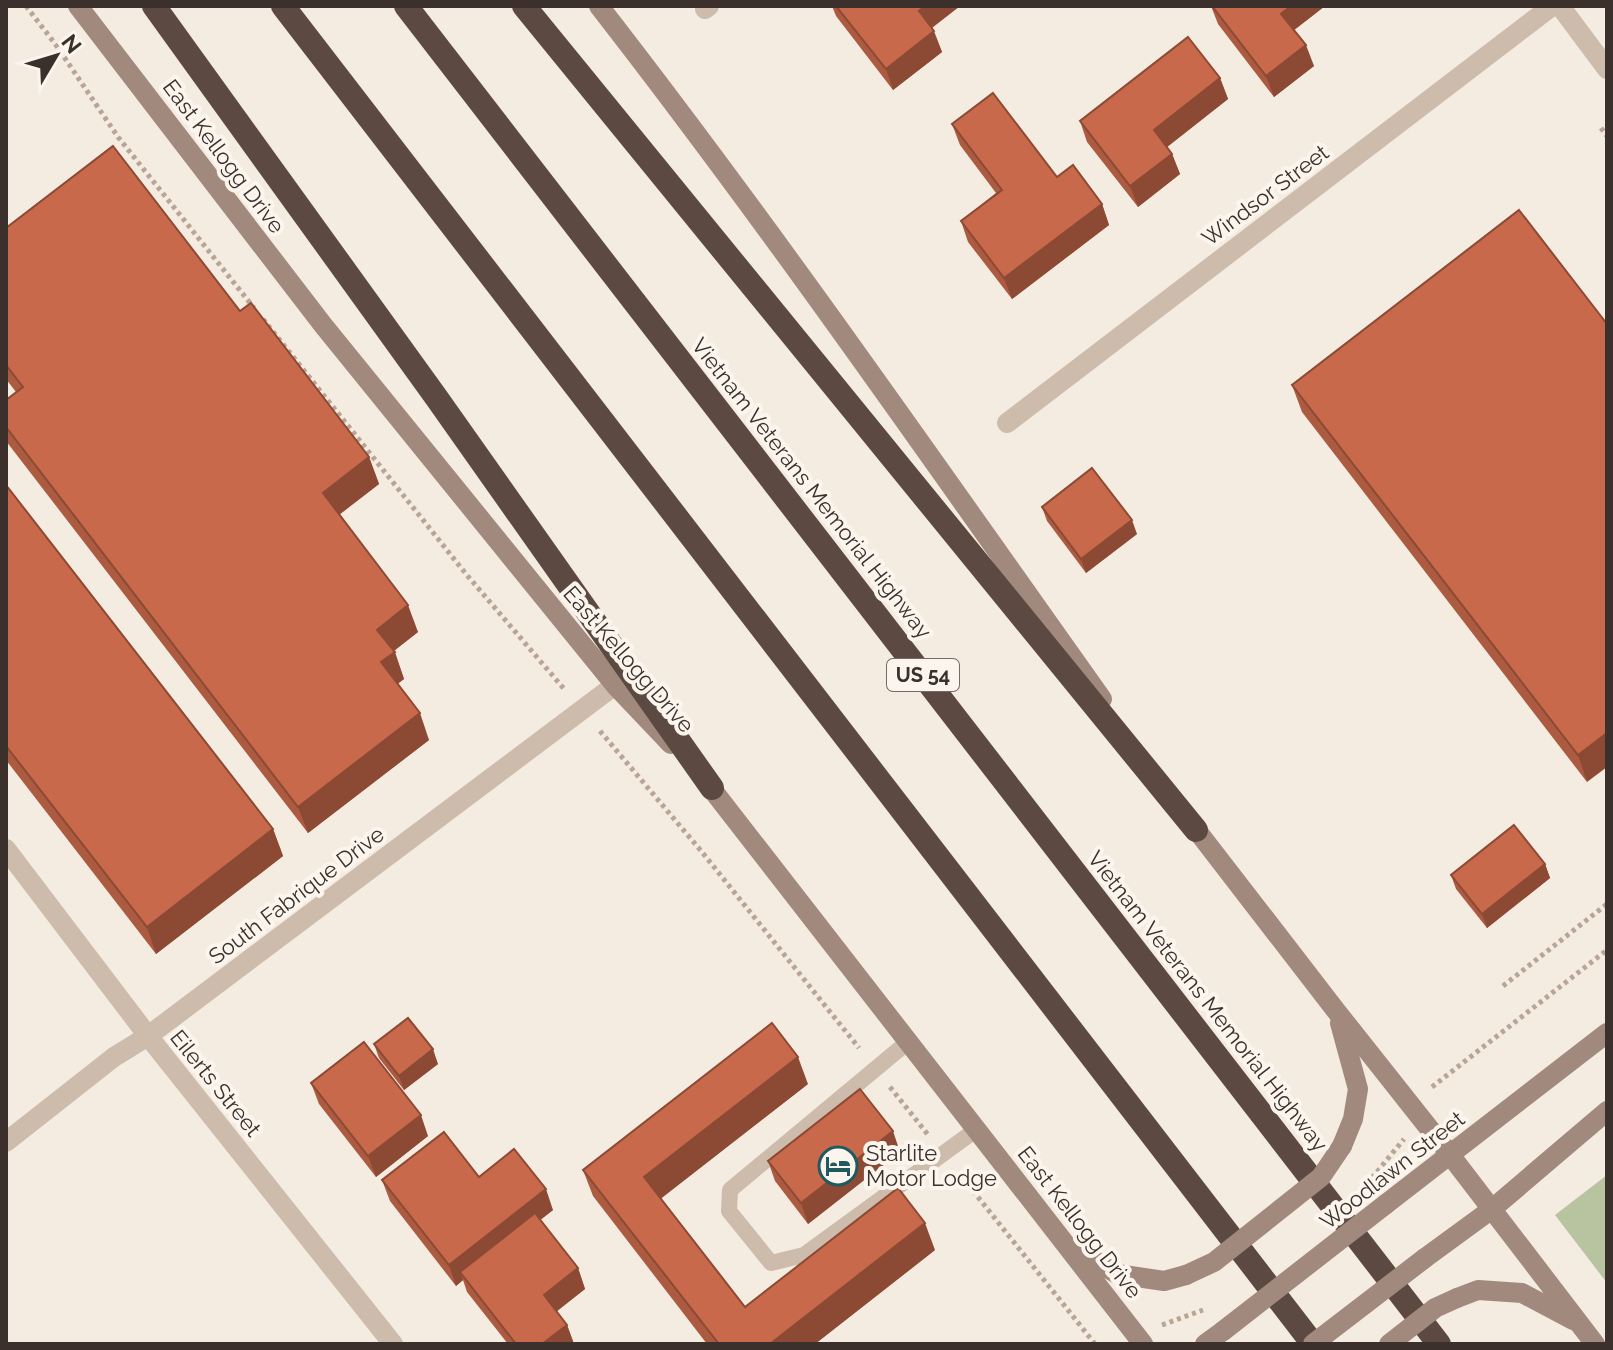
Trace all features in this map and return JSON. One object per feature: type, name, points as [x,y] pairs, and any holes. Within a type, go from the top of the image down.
[{"type":"highway","points":[[154,6],[436,397],[712,788]]},
{"type":"highway","points":[[283,6],[1313,1344]]},
{"type":"highway","name":"Vietnam Veterans Memorial Highway","points":[[406,6],[1439,1344]]},
{"type":"highway","points":[[524,6],[1196,830]]},
{"type":"main road","name":"East Kellogg Drive","points":[[78,6],[323,325],[615,685],[712,788],[1143,1344]]},
{"type":"main road","points":[[599,6],[833,321],[1196,830],[1595,1344]]},
{"type":"main road","points":[[1066,1243],[1117,1274],[1164,1281],[1214,1262],[1321,1177],[1342,1146],[1353,1119],[1358,1089],[1337,1012]]},
{"type":"main road","name":"Woodlawn Street","points":[[1205,1344],[1607,1033]]},
{"type":"main road","points":[[1313,1344],[1492,1209],[1607,1111]]},
{"type":"main road","points":[[1389,1344],[1435,1308],[1478,1290],[1522,1293],[1580,1324]]},
{"type":"street","name":"Windsor Street","points":[[1007,423],[1552,6]]},
{"type":"street","points":[[1560,6],[1607,69]]},
{"type":"street","name":"South Fabrique Drive","points":[[6,1142],[114,1057],[148,1036],[615,685]]},
{"type":"street","name":"Eilerts Street","points":[[6,849],[148,1036],[393,1344]]},
{"type":"lane","points":[[909,1041],[730,1190],[729,1211],[771,1263],[804,1255],[977,1129]]},
{"type":"path","points":[[26,6],[118,137],[466,574],[702,852],[1095,1344]]},
{"type":"path","points":[[1601,128],[1607,136]]},
{"type":"path","points":[[1503,986],[1607,904]]},
{"type":"path","points":[[1432,1087],[1607,950]]},
{"type":"green space","points":[[1607,1175],[1607,1283],[1555,1215]]},
{"type":"building","points":[[836,6],[925,6],[919,11],[934,31],[886,69]]},
{"type":"building","points":[[1212,6],[1291,6],[1281,14],[1306,45],[1266,76]]},
{"type":"building","points":[[1188,37],[1220,78],[1154,130],[1172,154],[1130,186],[1080,121]]},
{"type":"building","points":[[993,93],[1057,177],[1073,165],[1102,204],[1004,278],[961,221],[1002,190],[952,124]]},
{"type":"building","points":[[113,146],[240,311],[251,303],[369,457],[323,493],[408,605],[377,630],[395,652],[381,662],[420,713],[298,807],[6,427],[6,400],[23,387],[6,365],[6,228]]},
{"type":"building","points":[[1519,210],[1607,324],[1607,733],[1578,755],[1292,385]]},
{"type":"building","points":[[1092,468],[1132,520],[1081,559],[1042,507]]},
{"type":"building","points":[[6,485],[273,829],[147,927],[6,746]]},
{"type":"building","points":[[1514,825],[1545,864],[1482,914],[1451,875]]},
{"type":"building","points":[[408,1018],[433,1049],[399,1076],[374,1044]]},
{"type":"building","points":[[772,1023],[798,1057],[644,1177],[745,1307],[898,1188],[925,1223],[770,1344],[719,1344],[583,1170]]},
{"type":"building","points":[[364,1042],[421,1115],[368,1156],[311,1083]]},
{"type":"building","points":[[860,1089],[893,1131],[801,1203],[768,1161]]},
{"type":"building","points":[[444,1132],[479,1177],[514,1149],[546,1189],[449,1265],[382,1180]]},
{"type":"building","points":[[535,1213],[578,1268],[544,1295],[567,1325],[542,1344],[516,1344],[460,1272]]},
{"type":"place","name":"Starlite Motor Lodge","points":[[838,1166]]}]
